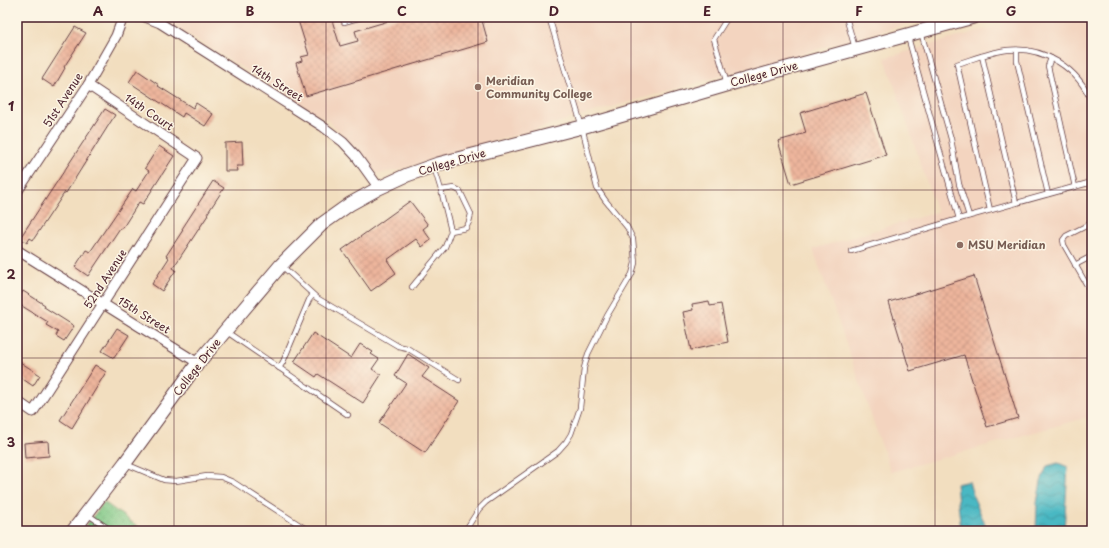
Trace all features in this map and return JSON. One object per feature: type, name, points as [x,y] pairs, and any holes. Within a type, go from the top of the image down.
[{"type":"street","name":"51st Avenue","points":[[17,192],[88,85],[116,36],[123,17]]},
{"type":"street","name":"14th Street","points":[[145,17],[160,23],[322,126],[343,142],[356,156],[379,188]]},
{"type":"street","name":"College Drive","points":[[80,522],[125,464],[198,363],[281,265],[322,224],[350,204],[407,175],[433,166],[582,127],[973,17]]},
{"type":"street","name":"14th Court","points":[[88,85],[197,158]]},
{"type":"street","name":"52nd Avenue","points":[[17,401],[33,412],[197,158]]},
{"type":"street","name":"15th Street","points":[[17,250],[198,363]]},
{"type":"lane","points":[[344,22],[362,17]]},
{"type":"lane","points":[[465,531],[479,509],[486,502],[548,458],[566,442],[576,422],[580,408],[584,368],[588,354],[607,316],[632,274],[635,263],[633,239],[627,227],[597,188],[582,127],[549,17]]},
{"type":"lane","points":[[727,85],[714,39],[728,17]]},
{"type":"lane","points":[[846,17],[855,50]]},
{"type":"lane","points":[[921,31],[951,139],[960,184],[969,216]]},
{"type":"lane","points":[[908,35],[959,219]]},
{"type":"lane","points":[[990,210],[957,64],[999,52],[1017,50],[1034,52],[1051,58],[1065,66],[1084,87],[1092,103]]},
{"type":"lane","points":[[1017,50],[1017,61],[1048,194]]},
{"type":"lane","points":[[982,56],[1016,203]]},
{"type":"lane","points":[[1051,58],[1048,66],[1075,187]]},
{"type":"lane","points":[[412,287],[445,247],[451,231],[441,190],[433,166]]},
{"type":"lane","points":[[851,251],[1092,182]]},
{"type":"lane","points":[[441,190],[454,188],[460,191],[471,214],[466,228],[451,231]]},
{"type":"lane","points":[[1091,291],[1064,245],[1063,240],[1066,236],[1092,223]]},
{"type":"lane","points":[[1075,264],[1092,256]]},
{"type":"lane","points":[[281,265],[313,295],[398,346],[408,348],[460,380]]},
{"type":"lane","points":[[279,368],[283,362],[309,300],[313,295]]},
{"type":"lane","points":[[225,331],[348,415]]},
{"type":"lane","points":[[125,464],[164,480],[176,481],[202,477],[221,478],[233,482],[309,531]]},
{"type":"lane","points":[[80,522],[92,531]]},
{"type":"lane","points":[[80,522],[112,531]]},
{"type":"shaded area","name":"Meridian Community College","points":[[160,17],[932,17],[597,111],[398,170],[378,174],[330,122]]},
{"type":"shaded area","name":"MSU Meridian","points":[[1027,17],[1092,17],[1092,416],[891,472],[813,249],[937,212],[885,58]]},
{"type":"green space","points":[[104,502],[144,531],[82,531]]},
{"type":"water","points":[[1058,463],[1068,467],[1064,531],[1036,531],[1037,503],[1041,481],[1047,466]]},
{"type":"water","points":[[969,481],[973,496],[985,524],[985,531],[961,531],[956,484]]},
{"type":"building","points":[[297,17],[331,17],[340,46],[358,41],[355,31],[402,17],[481,17],[488,42],[306,96],[296,63],[302,61],[301,57],[309,55]]},
{"type":"building","points":[[75,27],[86,33],[64,67],[65,68],[54,87],[42,79]]},
{"type":"building","points":[[137,70],[159,85],[158,86],[193,108],[196,103],[213,114],[205,126],[184,113],[182,117],[129,82]]},
{"type":"building","points":[[866,93],[886,155],[791,184],[778,141],[806,133],[800,113]]},
{"type":"building","points":[[105,109],[115,115],[66,193],[65,192],[33,240],[30,238],[27,243],[20,238]]},
{"type":"building","points":[[242,142],[243,166],[237,166],[238,171],[225,171],[225,143]]},
{"type":"building","points":[[159,146],[174,156],[143,204],[139,202],[122,229],[120,228],[88,276],[75,267],[86,250],[90,252],[133,189],[136,191],[149,171],[145,168]]},
{"type":"building","points":[[213,181],[224,188],[173,268],[176,270],[162,291],[152,284],[169,258],[166,256]]},
{"type":"building","points":[[410,201],[428,225],[423,229],[431,240],[422,247],[416,239],[387,260],[396,273],[371,291],[342,250]]},
{"type":"building","points":[[974,276],[1018,418],[987,427],[964,355],[910,371],[889,302]]},
{"type":"building","points":[[23,291],[45,305],[44,307],[74,326],[64,341],[56,336],[58,332],[46,325],[48,322],[17,303],[17,300]]},
{"type":"building","points":[[709,301],[710,306],[721,304],[728,342],[691,350],[683,312],[693,310],[692,304]]},
{"type":"building","points":[[117,328],[129,335],[114,358],[102,351]]},
{"type":"building","points":[[313,333],[351,358],[360,344],[373,352],[371,354],[379,359],[372,369],[381,375],[363,403],[318,374],[316,377],[294,362]]},
{"type":"building","points":[[408,354],[429,368],[422,377],[459,401],[425,453],[379,423],[406,383],[395,376]]},
{"type":"building","points":[[20,362],[40,375],[33,386],[17,375],[17,367]]},
{"type":"building","points":[[95,365],[106,372],[72,428],[60,420]]},
{"type":"building","points":[[48,441],[49,456],[25,458],[24,443]]},
{"type":"place","name":"Meridian Community College","points":[[478,87]]},
{"type":"place","name":"MSU Meridian","points":[[960,245]]}]
